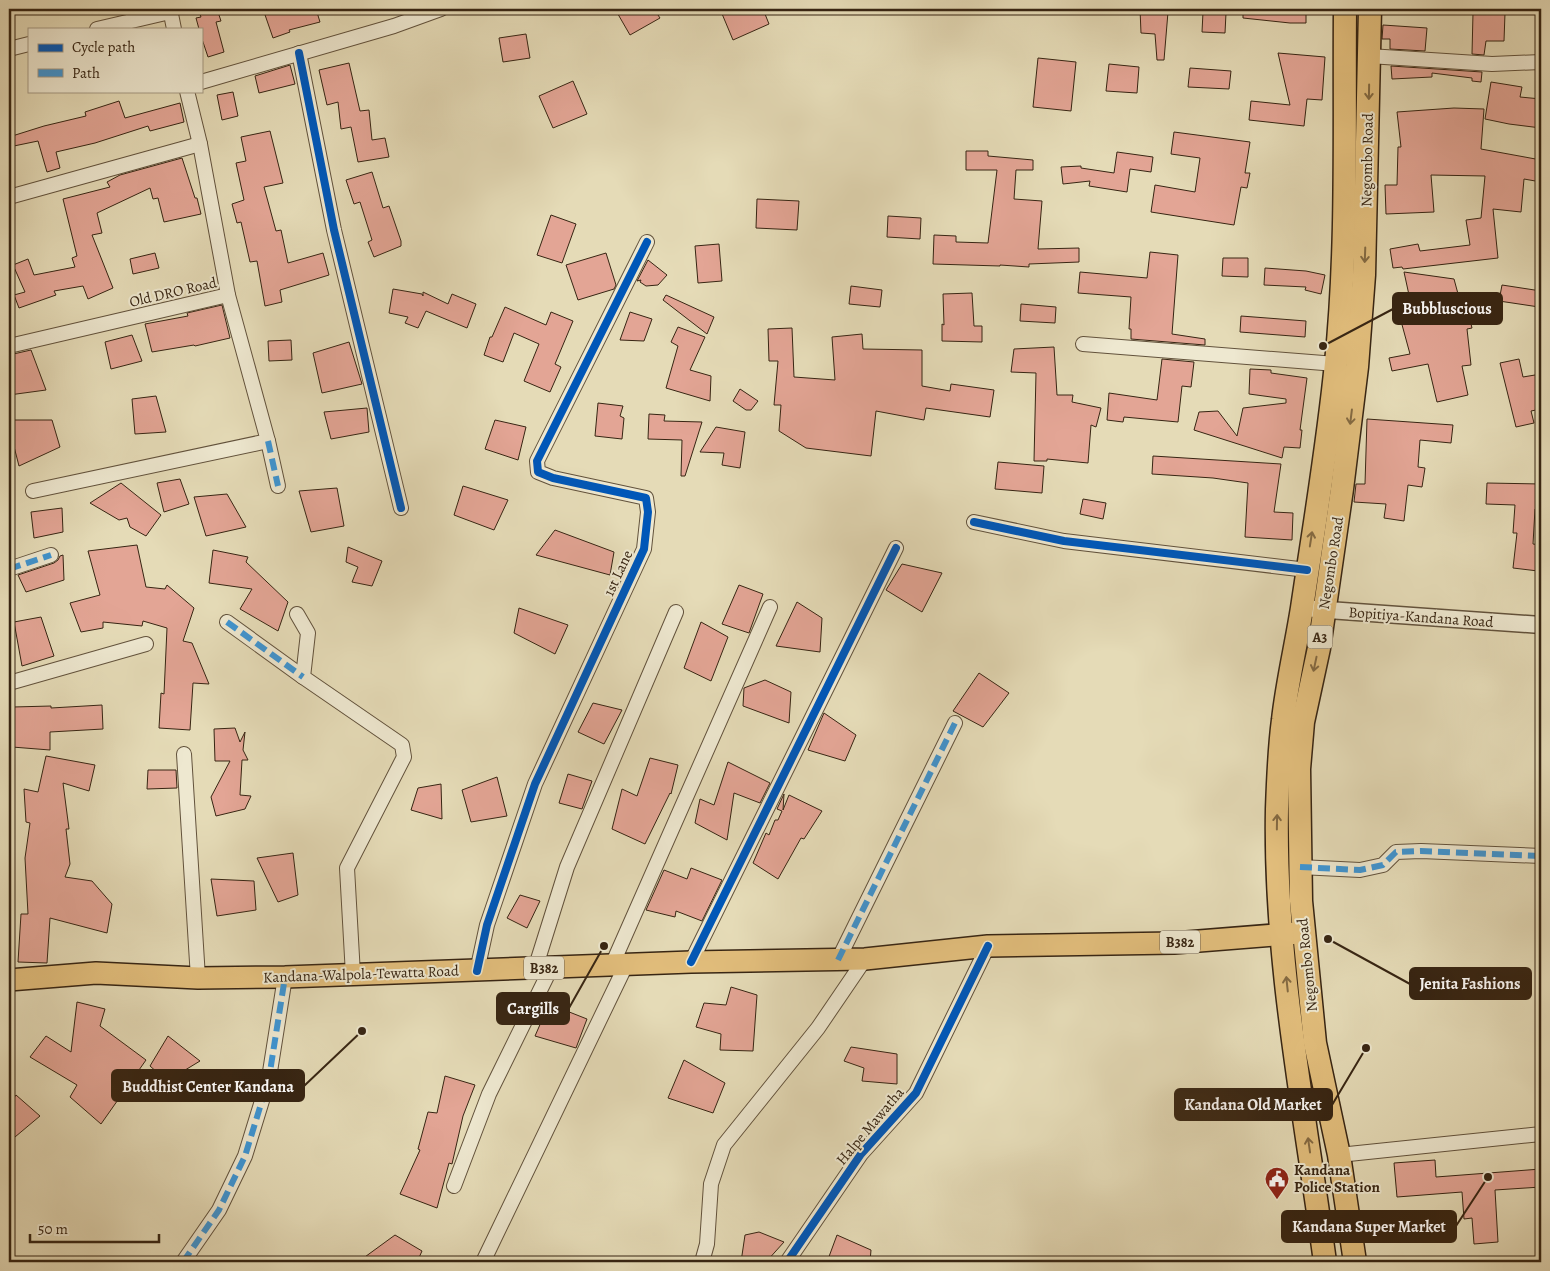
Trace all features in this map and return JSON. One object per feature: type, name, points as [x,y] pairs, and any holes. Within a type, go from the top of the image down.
[{"type":"highway","name":"Negombo Road","points":[[1325,1262],[1294,1047],[1292,933],[1300,867],[1299,770],[1303,722],[1319,648],[1307,570],[1336,364],[1343,274],[1345,9]]},
{"type":"highway","name":"Negombo Road","points":[[1355,1262],[1339,1155],[1277,865],[1279,762],[1282,722],[1313,609],[1342,489],[1357,367],[1365,256],[1370,9]]},
{"type":"main road","name":"Kandana-Walpola-Tewatta Road","points":[[9,980],[96,973],[198,978],[285,977],[691,962],[838,960],[865,959],[988,946],[1174,943],[1292,933]]},
{"type":"street","points":[[202,82],[394,26],[441,9]]},
{"type":"street","points":[[101,28],[170,10],[174,28]]},
{"type":"street","points":[[9,49],[28,44]]},
{"type":"street","points":[[299,53],[334,230],[401,508]]},
{"type":"street","points":[[1369,56],[1492,64],[1541,62]]},
{"type":"street","name":"Old DRO Road","points":[[9,346],[228,295],[200,144],[187,92]]},
{"type":"street","points":[[9,197],[200,144]]},
{"type":"street","name":"1st Lane","points":[[477,971],[487,925],[535,784],[644,549],[648,512],[646,498],[554,478],[538,472],[537,461],[647,242]]},
{"type":"street","points":[[228,295],[268,441],[278,486]]},
{"type":"street","points":[[1083,344],[1336,364]]},
{"type":"street","points":[[33,491],[268,441]]},
{"type":"street","points":[[974,522],[1064,541],[1307,570]]},
{"type":"street","points":[[691,962],[896,548]]},
{"type":"street","points":[[9,569],[51,555]]},
{"type":"street","points":[[483,1262],[619,965],[770,607]]},
{"type":"street","name":"Bopitiya-Kandana Road","points":[[1313,609],[1541,625]]},
{"type":"street","points":[[454,1186],[489,1094],[543,968],[567,867],[676,612]]},
{"type":"street","points":[[297,614],[308,633],[302,677]]},
{"type":"street","points":[[226,622],[302,677],[402,745],[404,757],[347,868],[352,975]]},
{"type":"street","points":[[9,683],[146,644]]},
{"type":"street","points":[[838,960],[956,723]]},
{"type":"street","points":[[184,754],[198,978]]},
{"type":"street","points":[[1300,867],[1360,870],[1383,865],[1396,852],[1421,850],[1541,856]]},
{"type":"street","name":"Halpe Mawatha","points":[[788,1262],[861,1154],[916,1093],[988,946]]},
{"type":"street","points":[[702,1262],[707,1244],[711,1184],[724,1146],[818,1028],[865,959]]},
{"type":"street","points":[[183,1262],[219,1210],[245,1156],[269,1078],[285,977]]},
{"type":"street","points":[[1339,1155],[1541,1134]]},
{"type":"building","points":[[198,9],[217,9],[221,21],[216,22],[224,52],[208,57],[202,39],[202,28],[199,28],[196,18],[201,17]]},
{"type":"building","points":[[263,9],[316,9],[320,22],[289,30],[290,32],[273,38]]},
{"type":"building","points":[[615,9],[654,9],[660,18],[630,35]]},
{"type":"building","points":[[720,9],[763,9],[769,24],[733,40]]},
{"type":"building","points":[[1140,9],[1168,12],[1164,60],[1157,60],[1155,34],[1141,33]]},
{"type":"building","points":[[1243,9],[1306,9],[1306,23],[1243,18]]},
{"type":"building","points":[[1203,12],[1226,13],[1225,33],[1202,32]]},
{"type":"building","points":[[1473,13],[1505,13],[1504,41],[1486,41],[1484,55],[1472,54]]},
{"type":"building","points":[[1383,25],[1427,28],[1425,51],[1390,49],[1390,39],[1382,39]]},
{"type":"building","points":[[526,34],[530,58],[503,62],[499,38]]},
{"type":"building","points":[[1278,53],[1325,57],[1322,100],[1307,99],[1304,126],[1249,120],[1251,101],[1290,105]]},
{"type":"building","points":[[1038,58],[1076,62],[1071,111],[1033,107]]},
{"type":"building","points":[[349,63],[360,111],[369,110],[372,140],[385,138],[389,157],[358,162],[351,127],[341,129],[338,102],[327,105],[319,70]]},
{"type":"building","points":[[1109,64],[1139,67],[1137,93],[1106,91]]},
{"type":"building","points":[[290,65],[295,84],[259,93],[255,76]]},
{"type":"building","points":[[1391,66],[1482,72],[1481,82],[1472,81],[1472,78],[1432,73],[1432,77],[1392,79]]},
{"type":"building","points":[[1190,68],[1231,71],[1229,89],[1188,87]]},
{"type":"building","points":[[573,81],[587,114],[553,128],[539,96]]},
{"type":"building","points":[[1491,82],[1522,87],[1520,97],[1541,99],[1541,128],[1485,119]]},
{"type":"building","points":[[233,92],[238,116],[222,120],[217,95]]},
{"type":"building","points":[[119,101],[125,118],[180,103],[184,122],[150,131],[148,126],[95,143],[56,152],[60,168],[47,172],[38,141],[9,147],[9,137],[86,116],[85,112]]},
{"type":"building","points":[[1454,108],[1484,109],[1481,149],[1541,160],[1541,182],[1524,179],[1521,212],[1493,209],[1498,258],[1403,269],[1402,267],[1393,268],[1390,249],[1418,244],[1420,251],[1470,245],[1466,220],[1481,218],[1485,176],[1431,175],[1434,212],[1386,214],[1385,185],[1397,185],[1398,147],[1401,147],[1397,112]]},
{"type":"building","points":[[270,131],[283,183],[264,187],[276,231],[281,230],[288,263],[323,253],[329,275],[280,290],[282,302],[265,306],[257,261],[250,262],[241,222],[237,223],[232,204],[244,200],[236,163],[246,161],[241,137]]},
{"type":"building","points":[[1174,132],[1250,142],[1245,173],[1250,173],[1247,188],[1241,187],[1234,225],[1151,212],[1155,185],[1195,192],[1200,158],[1171,154]]},
{"type":"building","points":[[966,151],[988,151],[988,156],[1033,160],[1033,170],[1016,170],[1014,199],[1042,201],[1038,249],[1079,248],[1079,262],[1029,264],[1029,267],[933,264],[934,235],[956,236],[956,242],[988,243],[997,170],[966,170]]},
{"type":"building","points":[[1117,152],[1153,157],[1151,172],[1130,169],[1127,192],[1089,186],[1090,181],[1063,184],[1061,167],[1081,166],[1081,168],[1114,173]]},
{"type":"building","points":[[182,158],[201,214],[164,222],[158,198],[153,199],[150,188],[97,213],[102,233],[92,235],[113,288],[88,299],[83,286],[54,291],[56,295],[19,308],[14,295],[25,292],[13,265],[28,259],[34,275],[75,267],[72,258],[77,256],[63,199],[110,187],[107,182],[120,175]]},
{"type":"building","points":[[372,172],[383,208],[389,206],[401,241],[401,246],[374,257],[368,242],[372,240],[360,202],[354,204],[346,180]]},
{"type":"building","points":[[757,199],[799,201],[797,230],[756,228]]},
{"type":"building","points":[[551,215],[576,224],[562,263],[537,255]]},
{"type":"building","points":[[888,216],[921,218],[920,239],[887,237]]},
{"type":"building","points":[[719,244],[722,281],[698,283],[695,246]]},
{"type":"building","points":[[1150,252],[1178,255],[1172,334],[1205,339],[1205,345],[1131,339],[1131,329],[1129,329],[1131,297],[1078,293],[1080,272],[1147,278]]},
{"type":"building","points":[[155,253],[159,268],[133,274],[130,259]]},
{"type":"building","points":[[606,253],[616,285],[614,289],[578,300],[566,265]]},
{"type":"building","points":[[1223,258],[1248,258],[1248,277],[1222,276]]},
{"type":"building","points":[[648,260],[667,275],[658,285],[646,286],[640,282],[641,280],[637,281]]},
{"type":"building","points":[[1265,268],[1306,271],[1325,275],[1321,294],[1305,290],[1306,287],[1264,285]]},
{"type":"building","points":[[1404,272],[1454,279],[1461,305],[1466,304],[1472,328],[1467,329],[1471,365],[1462,366],[1468,395],[1437,402],[1428,364],[1392,371],[1389,358],[1410,354],[1401,321],[1414,318]]},
{"type":"building","points":[[1502,285],[1541,291],[1539,307],[1499,301]]},
{"type":"building","points":[[851,286],[882,290],[880,307],[849,304]]},
{"type":"building","points":[[393,289],[422,294],[423,296],[423,292],[448,304],[452,294],[476,304],[467,328],[426,311],[418,328],[405,323],[408,317],[389,313]]},
{"type":"building","points":[[972,293],[974,326],[982,326],[982,342],[942,341],[942,324],[944,325],[943,294]]},
{"type":"building","points":[[666,295],[714,317],[707,334],[663,300]]},
{"type":"building","points":[[1021,304],[1056,307],[1055,323],[1020,321]]},
{"type":"building","points":[[222,305],[230,338],[195,346],[152,352],[145,324],[188,316],[187,313]]},
{"type":"building","points":[[505,307],[546,325],[551,312],[573,321],[555,364],[561,367],[550,392],[524,381],[539,344],[514,333],[503,362],[484,355],[490,337],[492,337]]},
{"type":"building","points":[[630,312],[652,319],[644,341],[620,340]]},
{"type":"building","points":[[1241,316],[1306,321],[1305,337],[1240,332]]},
{"type":"building","points":[[678,327],[705,337],[690,370],[711,376],[710,401],[666,388],[678,346],[671,342]]},
{"type":"building","points":[[792,328],[794,377],[835,380],[832,337],[862,334],[863,349],[922,350],[922,386],[950,391],[951,384],[994,390],[990,417],[926,408],[924,420],[876,411],[871,456],[806,448],[779,431],[781,405],[774,405],[778,361],[769,361],[768,329]]},
{"type":"building","points":[[132,335],[142,361],[111,369],[105,342]]},
{"type":"building","points":[[291,340],[292,360],[269,361],[268,341]]},
{"type":"building","points":[[349,342],[362,384],[322,393],[313,353]]},
{"type":"building","points":[[1054,347],[1057,395],[1073,395],[1072,402],[1101,408],[1096,427],[1091,425],[1088,463],[1047,459],[1047,461],[1034,461],[1036,373],[1011,372],[1014,349]]},
{"type":"building","points":[[31,350],[46,390],[9,395],[9,355]]},
{"type":"building","points":[[1162,359],[1194,362],[1191,387],[1182,386],[1178,422],[1124,417],[1123,422],[1107,420],[1109,393],[1157,400]]},
{"type":"building","points":[[1519,359],[1523,377],[1541,374],[1541,409],[1531,411],[1534,423],[1516,427],[1500,363]]},
{"type":"building","points":[[1250,369],[1271,370],[1271,373],[1307,378],[1300,430],[1302,430],[1300,448],[1284,447],[1282,458],[1194,430],[1199,412],[1218,411],[1237,436],[1243,408],[1286,403],[1286,399],[1249,394]]},
{"type":"building","points":[[740,389],[758,401],[751,410],[746,410],[733,401]]},
{"type":"building","points":[[156,396],[166,432],[135,434],[132,399]]},
{"type":"building","points":[[598,403],[623,406],[620,416],[624,418],[622,439],[595,436]]},
{"type":"building","points":[[367,408],[369,432],[331,439],[324,412]]},
{"type":"building","points":[[649,414],[665,415],[664,421],[702,422],[685,476],[681,476],[682,440],[648,439]]},
{"type":"building","points":[[1367,419],[1453,425],[1451,443],[1420,440],[1418,467],[1425,468],[1422,487],[1408,485],[1404,521],[1384,518],[1386,504],[1354,502],[1356,484],[1365,484]]},
{"type":"building","points":[[9,420],[52,420],[60,447],[19,466]]},
{"type":"building","points":[[495,420],[526,427],[518,460],[485,449]]},
{"type":"building","points":[[716,427],[745,432],[740,468],[722,465],[724,453],[700,452]]},
{"type":"building","points":[[1153,456],[1281,464],[1274,512],[1293,513],[1292,540],[1245,537],[1248,483],[1213,478],[1152,474]]},
{"type":"building","points":[[998,462],[1044,466],[1042,493],[995,489]]},
{"type":"building","points":[[180,479],[189,504],[164,512],[157,483]]},
{"type":"building","points":[[121,483],[161,515],[146,536],[130,527],[127,518],[119,520],[90,503]]},
{"type":"building","points":[[1487,483],[1541,484],[1541,509],[1535,509],[1533,544],[1541,545],[1538,571],[1513,568],[1517,533],[1513,533],[1515,505],[1486,504]]},
{"type":"building","points":[[463,486],[508,500],[494,530],[454,515]]},
{"type":"building","points":[[337,488],[344,526],[311,532],[299,491]]},
{"type":"building","points":[[227,494],[246,527],[206,536],[194,497]]},
{"type":"building","points":[[1083,499],[1106,503],[1103,519],[1080,514]]},
{"type":"building","points":[[62,508],[63,532],[34,538],[31,512]]},
{"type":"building","points":[[555,530],[614,552],[610,575],[536,555]]},
{"type":"building","points":[[137,545],[146,587],[165,589],[167,585],[194,608],[183,641],[192,643],[209,684],[193,683],[190,730],[159,728],[161,693],[164,694],[167,628],[143,621],[142,626],[103,622],[103,628],[81,632],[70,603],[100,595],[88,551]]},
{"type":"building","points":[[348,547],[382,561],[372,586],[352,582],[358,567],[346,562]]},
{"type":"building","points":[[213,550],[248,557],[246,562],[288,602],[278,631],[240,609],[252,589],[209,583]]},
{"type":"building","points":[[63,555],[64,580],[26,592],[18,575],[54,563]]},
{"type":"building","points":[[902,564],[942,573],[922,612],[886,590]]},
{"type":"building","points":[[739,585],[763,594],[749,633],[722,624]]},
{"type":"building","points":[[797,602],[822,618],[820,652],[776,646]]},
{"type":"building","points":[[519,608],[568,625],[555,654],[514,633]]},
{"type":"building","points":[[41,617],[54,656],[22,666],[14,622]]},
{"type":"building","points":[[701,622],[728,637],[711,681],[684,668]]},
{"type":"building","points":[[979,673],[1009,693],[983,727],[953,711]]},
{"type":"building","points":[[765,680],[791,692],[789,723],[743,706],[744,688]]},
{"type":"building","points":[[593,703],[622,710],[604,744],[578,732]]},
{"type":"building","points":[[102,705],[103,729],[50,732],[50,750],[12,747],[13,707],[51,706],[51,708]]},
{"type":"building","points":[[824,713],[856,735],[845,761],[808,750]]},
{"type":"building","points":[[235,728],[240,742],[245,732],[243,750],[248,760],[242,760],[240,795],[251,796],[245,809],[216,816],[211,797],[230,761],[215,761],[214,729]]},
{"type":"building","points":[[46,756],[95,765],[89,791],[63,783],[69,829],[66,829],[70,864],[65,877],[92,881],[112,904],[107,933],[50,918],[47,963],[18,962],[21,914],[28,914],[25,858],[30,823],[26,822],[24,789],[38,792]]},
{"type":"building","points":[[650,758],[678,765],[671,794],[645,844],[612,829],[622,789],[637,796]]},
{"type":"building","points":[[728,762],[770,783],[760,803],[734,793],[727,840],[695,823],[700,799],[714,805]]},
{"type":"building","points":[[148,770],[176,770],[177,788],[147,789]]},
{"type":"building","points":[[568,774],[592,781],[582,809],[559,803]]},
{"type":"building","points":[[497,777],[507,816],[471,822],[462,790]]},
{"type":"building","points":[[441,784],[442,819],[411,810],[418,788]]},
{"type":"building","points":[[784,794],[783,810],[789,795],[822,811],[804,839],[801,838],[778,879],[753,863],[766,833],[769,835],[775,820],[778,820],[782,811],[777,809]]},
{"type":"building","points":[[293,853],[298,895],[278,902],[257,858]]},
{"type":"building","points":[[691,868],[722,880],[702,921],[676,911],[675,917],[646,910],[664,870],[687,879]]},
{"type":"building","points":[[211,879],[254,881],[256,910],[217,916]]},
{"type":"building","points":[[520,895],[540,901],[527,928],[507,918]]},
{"type":"building","points":[[731,987],[757,995],[753,1051],[720,1050],[721,1034],[696,1027],[704,1003],[726,1005]]},
{"type":"building","points":[[77,1002],[105,1009],[100,1026],[146,1060],[101,1124],[70,1097],[77,1085],[30,1057],[46,1036],[71,1052]]},
{"type":"building","points":[[549,1004],[587,1019],[576,1048],[535,1036]]},
{"type":"building","points":[[168,1036],[200,1061],[167,1081],[150,1066]]},
{"type":"building","points":[[851,1047],[897,1054],[897,1084],[862,1081],[864,1068],[844,1061]]},
{"type":"building","points":[[684,1060],[725,1083],[713,1113],[668,1098]]},
{"type":"building","points":[[445,1076],[475,1085],[463,1116],[452,1164],[449,1163],[437,1208],[400,1194],[420,1150],[418,1149],[428,1112],[437,1113]]},
{"type":"building","points":[[16,1095],[40,1116],[9,1142],[9,1105]]},
{"type":"building","points":[[1435,1160],[1436,1177],[1541,1169],[1541,1187],[1495,1190],[1498,1242],[1474,1244],[1472,1218],[1464,1219],[1462,1192],[1397,1197],[1394,1163]]},
{"type":"building","points":[[759,1232],[784,1242],[766,1262],[741,1262],[745,1235]]},
{"type":"building","points":[[395,1235],[422,1251],[417,1262],[358,1262]]},
{"type":"building","points":[[837,1235],[871,1250],[870,1262],[827,1262]]},
{"type":"marked path","points":[[268,441],[278,486]]},
{"type":"marked path","points":[[9,569],[51,555]]},
{"type":"marked path","points":[[227,622],[303,677]]},
{"type":"marked path","points":[[838,960],[955,723]]},
{"type":"marked path","points":[[1300,867],[1360,870],[1383,865],[1396,852],[1421,851],[1541,856]]},
{"type":"marked path","points":[[183,1262],[219,1210],[245,1156],[269,1078],[285,977]]},
{"type":"cycle path","points":[[299,53],[334,230],[401,508]]},
{"type":"cycle path","points":[[477,971],[487,925],[535,784],[644,549],[648,512],[646,498],[553,478],[538,472],[537,461],[647,242]]},
{"type":"cycle path","points":[[974,522],[1064,541],[1307,570]]},
{"type":"cycle path","points":[[691,962],[896,548]]},
{"type":"cycle path","points":[[787,1262],[861,1154],[916,1093],[988,946]]},
{"type":"place","name":"Bubbluscious","points":[[1323,346]]},
{"type":"place","name":"Jenita Fashions","points":[[1328,939]]},
{"type":"place","name":"Cargills","points":[[604,946]]},
{"type":"place","name":"Buddhist Center Kandana","points":[[362,1031]]},
{"type":"place","name":"Kandana Old Market","points":[[1366,1048]]},
{"type":"place","name":"Kandana Super Market","points":[[1488,1177]]},
{"type":"place","name":"Kandana Police Station","points":[[1277,1200]]}]
